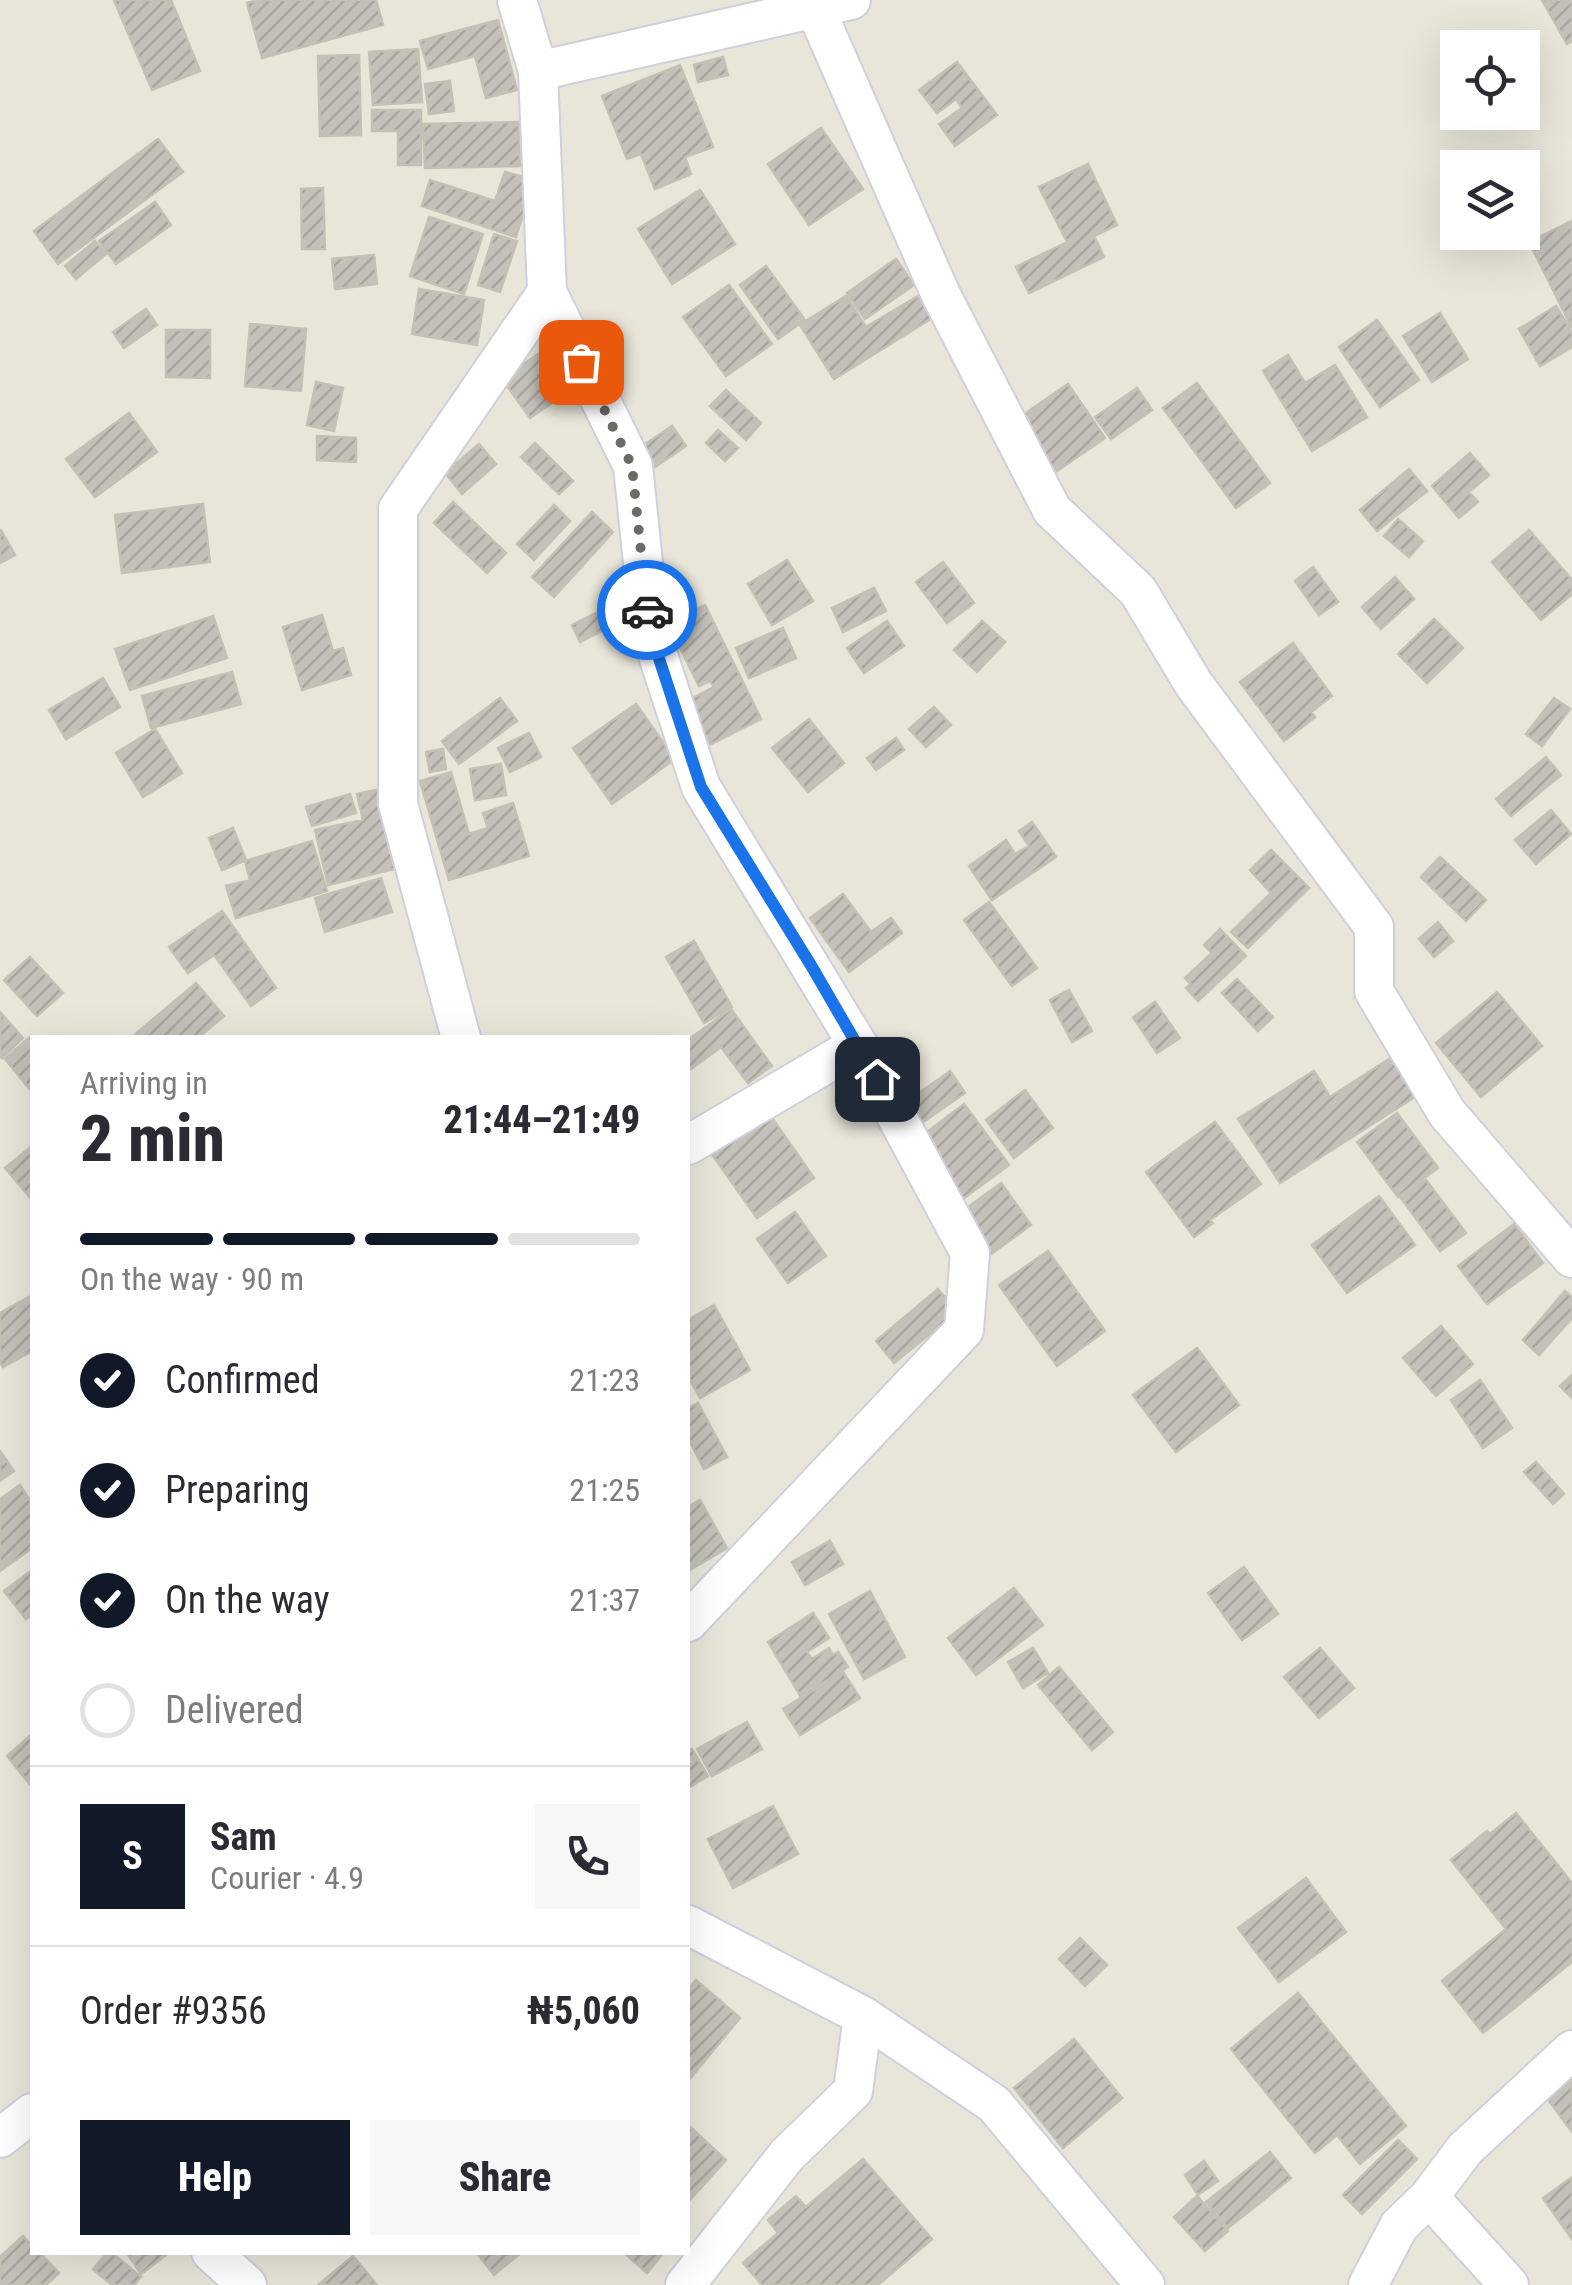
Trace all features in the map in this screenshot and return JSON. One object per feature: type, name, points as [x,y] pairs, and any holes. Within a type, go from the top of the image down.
[{"type":"street","points":[[517,0],[538,72],[547,292],[632,466],[650,631],[701,787],[858,1044],[970,1253],[964,1330],[690,1620]]},
{"type":"street","points":[[538,72],[834,4],[941,294],[1052,510],[1138,591],[1193,682],[1374,927],[1374,991],[1447,1113],[1572,1258]]},
{"type":"street","points":[[460,1035],[398,804],[398,509],[547,292]]},
{"type":"street","points":[[690,1144],[858,1044]]},
{"type":"street","points":[[690,1925],[862,2016],[994,2104],[1145,2285]]},
{"type":"street","points":[[685,2285],[787,2155],[854,2091],[862,2016]]},
{"type":"street","points":[[1368,2285],[1399,2226],[1429,2197],[1466,2149],[1572,2050]]},
{"type":"street","points":[[1429,2197],[1509,2285]]},
{"type":"street","points":[[214,2255],[247,2285]]},
{"type":"building","points":[[114,0],[171,0],[200,71],[152,90]]},
{"type":"building","points":[[376,0],[383,25],[262,58],[247,3]]},
{"type":"building","points":[[1542,0],[1572,0],[1572,41],[1567,44]]},
{"type":"building","points":[[498,20],[517,90],[486,98],[475,56],[428,69],[420,41]]},
{"type":"building","points":[[418,49],[422,102],[373,105],[369,52]]},
{"type":"building","points":[[359,55],[361,135],[320,136],[318,56]]},
{"type":"building","points":[[723,57],[728,75],[698,82],[694,65]]},
{"type":"building","points":[[957,62],[997,115],[955,146],[939,124],[962,108],[956,99],[937,113],[919,90]]},
{"type":"building","points":[[680,65],[713,147],[685,157],[691,174],[655,189],[641,154],[627,159],[602,96]]},
{"type":"building","points":[[450,81],[454,111],[429,114],[425,84]]},
{"type":"building","points":[[372,110],[421,110],[421,165],[398,165],[398,131],[372,131]]},
{"type":"building","points":[[519,122],[520,166],[425,168],[423,124]]},
{"type":"building","points":[[821,128],[863,189],[809,225],[768,164]]},
{"type":"building","points":[[158,139],[183,172],[58,264],[34,231]]},
{"type":"building","points":[[1088,164],[1117,225],[1094,236],[1104,257],[1029,293],[1016,267],[1067,242],[1039,187]]},
{"type":"building","points":[[505,172],[534,180],[516,237],[422,206],[430,180],[495,201]]},
{"type":"building","points":[[323,188],[325,249],[302,249],[301,189]]},
{"type":"building","points":[[700,190],[735,244],[672,284],[638,229]]},
{"type":"building","points":[[155,202],[171,225],[116,264],[99,241]]},
{"type":"building","points":[[429,217],[483,234],[464,294],[410,276]]},
{"type":"building","points":[[1572,221],[1572,328],[1533,250],[1540,250],[1540,237]]},
{"type":"building","points":[[494,234],[517,241],[500,292],[478,285]]},
{"type":"building","points":[[95,241],[106,254],[76,279],[65,266]]},
{"type":"building","points":[[374,255],[377,284],[335,289],[332,259]]},
{"type":"building","points":[[896,259],[914,285],[865,319],[847,293]]},
{"type":"building","points":[[766,266],[805,320],[778,339],[740,285]]},
{"type":"building","points":[[729,285],[772,344],[726,376],[683,317]]},
{"type":"building","points":[[419,289],[484,300],[477,345],[412,334]]},
{"type":"building","points":[[846,296],[866,327],[918,296],[932,318],[834,379],[800,325]]},
{"type":"building","points":[[1556,306],[1572,332],[1572,347],[1540,366],[1519,329]]},
{"type":"building","points":[[146,309],[157,325],[124,348],[113,332]]},
{"type":"building","points":[[1440,313],[1468,359],[1432,382],[1403,336]]},
{"type":"building","points":[[1377,320],[1419,380],[1380,407],[1339,347]]},
{"type":"building","points":[[250,324],[306,329],[301,391],[245,386]]},
{"type":"building","points":[[166,330],[210,330],[210,378],[166,377]]},
{"type":"building","points":[[538,354],[565,394],[530,418],[502,379]]},
{"type":"building","points":[[1288,355],[1305,383],[1335,365],[1367,417],[1312,451],[1263,371]]},
{"type":"building","points":[[316,382],[343,388],[334,431],[307,425]]},
{"type":"building","points":[[1197,383],[1270,483],[1236,508],[1163,408]]},
{"type":"building","points":[[1068,384],[1105,438],[1054,473],[1017,419]]},
{"type":"building","points":[[1137,388],[1152,410],[1111,439],[1095,417]]},
{"type":"building","points":[[726,390],[761,423],[746,440],[710,406]]},
{"type":"building","points":[[129,413],[157,452],[95,497],[66,459]]},
{"type":"building","points":[[672,426],[686,446],[646,473],[632,453]]},
{"type":"building","points":[[718,430],[738,448],[725,461],[706,443]]},
{"type":"building","points":[[317,436],[356,438],[356,462],[317,460]]},
{"type":"building","points":[[535,443],[573,481],[559,494],[521,457]]},
{"type":"building","points":[[479,444],[496,464],[462,494],[445,473]]},
{"type":"building","points":[[1470,453],[1489,475],[1469,492],[1478,502],[1459,518],[1432,486]]},
{"type":"building","points":[[1409,469],[1427,491],[1377,531],[1360,510]]},
{"type":"building","points":[[453,502],[506,553],[487,573],[434,523]]},
{"type":"building","points":[[203,504],[210,562],[122,573],[115,515]]},
{"type":"building","points":[[554,505],[570,521],[534,560],[517,544]]},
{"type":"building","points":[[592,512],[613,532],[554,597],[532,577]]},
{"type":"building","points":[[1398,519],[1423,541],[1409,557],[1384,536]]},
{"type":"building","points":[[1529,530],[1572,580],[1572,594],[1541,620],[1492,562]]},
{"type":"building","points":[[0,531],[15,555],[0,563]]},
{"type":"building","points":[[787,560],[813,601],[772,625],[748,584]]},
{"type":"building","points":[[943,562],[974,603],[947,623],[916,582]]},
{"type":"building","points":[[1313,567],[1338,602],[1319,615],[1295,581]]},
{"type":"building","points":[[1395,577],[1414,599],[1381,629],[1362,607]]},
{"type":"building","points":[[874,588],[886,611],[843,632],[832,608]]},
{"type":"building","points":[[614,604],[623,620],[580,642],[572,625]]},
{"type":"building","points":[[705,605],[761,719],[707,746],[685,702],[714,687],[710,681],[699,686],[678,644],[668,649],[658,628]]},
{"type":"building","points":[[322,615],[333,651],[343,648],[351,675],[302,690],[283,627]]},
{"type":"building","points":[[213,616],[227,658],[130,690],[115,649]]},
{"type":"building","points":[[1434,619],[1463,648],[1427,683],[1398,654]]},
{"type":"building","points":[[887,621],[904,646],[864,673],[847,648]]},
{"type":"building","points":[[982,621],[1005,642],[977,672],[954,650]]},
{"type":"building","points":[[783,628],[796,658],[749,678],[736,648]]},
{"type":"building","points":[[1293,643],[1332,696],[1311,712],[1315,717],[1284,741],[1240,682]]},
{"type":"building","points":[[232,672],[241,704],[151,728],[142,696]]},
{"type":"building","points":[[103,678],[120,707],[66,739],[49,710]]},
{"type":"building","points":[[500,698],[517,721],[459,764],[442,741]]},
{"type":"building","points":[[1554,698],[1570,709],[1542,746],[1526,734]]},
{"type":"building","points":[[636,704],[675,759],[612,804],[573,748]]},
{"type":"building","points":[[934,707],[951,725],[926,747],[909,729]]},
{"type":"building","points":[[809,719],[844,763],[808,792],[772,748]]},
{"type":"building","points":[[155,729],[182,773],[143,797],[116,753]]},
{"type":"building","points":[[529,733],[541,757],[510,772],[498,748]]},
{"type":"building","points":[[896,738],[904,750],[876,770],[867,758]]},
{"type":"building","points":[[443,749],[446,769],[430,772],[426,752]]},
{"type":"building","points":[[1546,757],[1561,775],[1511,816],[1496,799]]},
{"type":"building","points":[[501,764],[506,795],[475,800],[470,769]]},
{"type":"building","points":[[451,772],[469,834],[488,828],[483,813],[513,803],[529,856],[449,880],[420,781]]},
{"type":"building","points":[[380,789],[398,868],[328,885],[315,830],[363,820],[357,794]]},
{"type":"building","points":[[350,794],[356,813],[312,826],[306,807]]},
{"type":"building","points":[[1551,810],[1571,834],[1536,864],[1515,840]]},
{"type":"building","points":[[1032,822],[1056,857],[992,900],[969,866],[1006,840],[1015,854],[1029,846],[1019,831]]},
{"type":"building","points":[[233,828],[246,860],[222,870],[209,838]]},
{"type":"building","points":[[312,841],[327,891],[236,918],[226,886],[250,880],[245,861]]},
{"type":"building","points":[[1271,850],[1309,888],[1248,948],[1231,932],[1271,893],[1250,870]]},
{"type":"building","points":[[1440,857],[1486,900],[1466,921],[1421,877]]},
{"type":"building","points":[[381,878],[392,912],[325,932],[315,898]]},
{"type":"building","points":[[843,894],[871,932],[891,918],[902,933],[849,972],[810,918]]},
{"type":"building","points":[[989,902],[1037,968],[1012,986],[964,920]]},
{"type":"building","points":[[222,911],[276,988],[251,1006],[214,955],[188,973],[169,947]]},
{"type":"building","points":[[1438,922],[1453,941],[1434,957],[1419,939]]},
{"type":"building","points":[[1220,929],[1246,956],[1198,1001],[1186,988],[1191,984],[1185,978],[1212,953],[1204,945]]},
{"type":"building","points":[[694,941],[732,1007],[704,1023],[666,957]]},
{"type":"building","points":[[30,957],[63,993],[37,1016],[4,980]]},
{"type":"building","points":[[1237,979],[1273,1017],[1258,1031],[1222,993]]},
{"type":"building","points":[[196,983],[224,1016],[202,1035],[134,1035]]},
{"type":"building","points":[[1069,990],[1092,1031],[1072,1042],[1050,1000]]},
{"type":"building","points":[[1497,992],[1542,1046],[1481,1097],[1436,1043]]},
{"type":"building","points":[[1155,1002],[1180,1038],[1157,1053],[1133,1017]]},
{"type":"building","points":[[731,1009],[772,1066],[748,1083],[721,1047],[691,1069],[690,1039]]},
{"type":"building","points":[[0,1012],[23,1038],[2,1058],[0,1056]]},
{"type":"building","points":[[30,1037],[30,1090],[5,1059]]},
{"type":"building","points":[[1400,1052],[1424,1091],[1280,1183],[1238,1119],[1314,1071],[1330,1097]]},
{"type":"building","points":[[950,1071],[965,1093],[916,1127],[901,1106]]},
{"type":"building","points":[[1025,1090],[1053,1128],[1014,1158],[986,1120]]},
{"type":"building","points":[[964,1104],[1009,1165],[960,1201],[915,1141]]},
{"type":"building","points":[[768,1112],[814,1178],[757,1218],[711,1153]]},
{"type":"building","points":[[1397,1113],[1438,1168],[1398,1197],[1357,1142]]},
{"type":"building","points":[[1215,1122],[1261,1184],[1210,1220],[1213,1223],[1194,1237],[1146,1172]]},
{"type":"building","points":[[30,1148],[30,1198],[5,1168]]},
{"type":"building","points":[[1426,1180],[1466,1233],[1440,1251],[1401,1198]]},
{"type":"building","points":[[1001,1183],[1031,1225],[987,1257],[957,1215]]},
{"type":"building","points":[[1379,1196],[1415,1245],[1347,1293],[1312,1245]]},
{"type":"building","points":[[795,1212],[826,1256],[788,1283],[757,1239]]},
{"type":"building","points":[[1514,1224],[1543,1263],[1487,1304],[1458,1266]]},
{"type":"building","points":[[1048,1251],[1105,1331],[1057,1366],[999,1285]]},
{"type":"building","points":[[938,1289],[957,1312],[894,1363],[876,1341]]},
{"type":"building","points":[[1565,1291],[1572,1297],[1572,1318],[1539,1355],[1523,1340]]},
{"type":"building","points":[[29,1297],[30,1352],[3,1367],[0,1362],[0,1313]]},
{"type":"building","points":[[714,1305],[750,1370],[700,1398],[690,1380],[690,1319]]},
{"type":"building","points":[[1441,1326],[1473,1364],[1436,1396],[1403,1358]]},
{"type":"building","points":[[1197,1348],[1239,1405],[1176,1452],[1133,1395]]},
{"type":"building","points":[[1572,1375],[1572,1398],[1560,1386]]},
{"type":"building","points":[[1480,1380],[1512,1428],[1483,1448],[1451,1400]]},
{"type":"building","points":[[698,1403],[727,1457],[704,1469],[690,1442],[690,1407]]},
{"type":"building","points":[[0,1451],[14,1471],[0,1481]]},
{"type":"building","points":[[1536,1462],[1564,1494],[1553,1504],[1524,1472]]},
{"type":"building","points":[[20,1485],[30,1501],[30,1549],[0,1571],[0,1499]]},
{"type":"building","points":[[700,1500],[727,1548],[690,1570],[690,1506]]},
{"type":"building","points":[[830,1541],[843,1564],[805,1585],[792,1562]]},
{"type":"building","points":[[1244,1567],[1278,1614],[1242,1640],[1208,1593]]},
{"type":"building","points":[[30,1572],[30,1616],[26,1619],[4,1591]]},
{"type":"building","points":[[1014,1588],[1043,1625],[976,1675],[948,1638]]},
{"type":"building","points":[[870,1591],[905,1657],[864,1679],[829,1614]]},
{"type":"building","points":[[813,1613],[829,1638],[807,1652],[812,1659],[829,1648],[833,1655],[838,1652],[848,1667],[801,1697],[768,1642]]},
{"type":"building","points":[[1033,1648],[1048,1673],[1023,1688],[1008,1662]]},
{"type":"building","points":[[1320,1648],[1354,1688],[1319,1718],[1284,1677]]},
{"type":"building","points":[[1059,1667],[1113,1732],[1092,1750],[1038,1685]]},
{"type":"building","points":[[843,1672],[860,1698],[800,1735],[783,1709]]},
{"type":"building","points":[[747,1722],[762,1749],[712,1776],[697,1749]]},
{"type":"building","points":[[30,1736],[30,1785],[7,1756]]},
{"type":"building","points":[[690,1750],[708,1776],[690,1787]]},
{"type":"building","points":[[773,1806],[798,1854],[733,1888],[708,1839]]},
{"type":"building","points":[[1516,1813],[1572,1883],[1572,1962],[1483,2033],[1442,1981],[1506,1929],[1451,1860]]},
{"type":"building","points":[[1306,1878],[1346,1932],[1279,1982],[1238,1928]]},
{"type":"building","points":[[1080,1938],[1107,1965],[1085,1986],[1059,1959]]},
{"type":"building","points":[[696,1980],[740,2018],[690,2079],[690,1988]]},
{"type":"building","points":[[1298,1993],[1406,2126],[1360,2164],[1337,2135],[1315,2153],[1231,2049]]},
{"type":"building","points":[[1074,2039],[1122,2098],[1063,2148],[1014,2088]]},
{"type":"building","points":[[1572,2068],[1572,2132],[1541,2090]]},
{"type":"building","points":[[690,2127],[726,2160],[690,2200]]},
{"type":"building","points":[[1398,2140],[1417,2159],[1362,2214],[1343,2195]]},
{"type":"building","points":[[1270,2152],[1291,2178],[1228,2228],[1206,2202]]},
{"type":"building","points":[[863,2159],[932,2239],[878,2285],[762,2285],[743,2263],[778,2233],[768,2220],[796,2196],[806,2207]]},
{"type":"building","points":[[1204,2161],[1218,2181],[1198,2195],[1185,2175]]},
{"type":"building","points":[[1572,2179],[1572,2239],[1543,2198]]},
{"type":"building","points":[[1197,2196],[1228,2231],[1205,2251],[1174,2217]]},
{"type":"building","points":[[23,2236],[30,2244],[30,2255],[42,2255],[59,2273],[46,2285],[0,2285],[0,2257]]},
{"type":"building","points":[[105,2255],[115,2255],[141,2277],[134,2285],[112,2285],[93,2269]]},
{"type":"building","points":[[128,2255],[166,2255],[141,2274]]},
{"type":"building","points":[[478,2255],[518,2255],[494,2275]]},
{"type":"building","points":[[626,2255],[662,2255],[647,2273]]},
{"type":"building","points":[[353,2256],[377,2285],[318,2285]]},
{"type":"way so far","points":[[581,362],[632,466],[647,610]]},
{"type":"route","points":[[647,610],[650,631],[701,787],[877,1079]]}]
